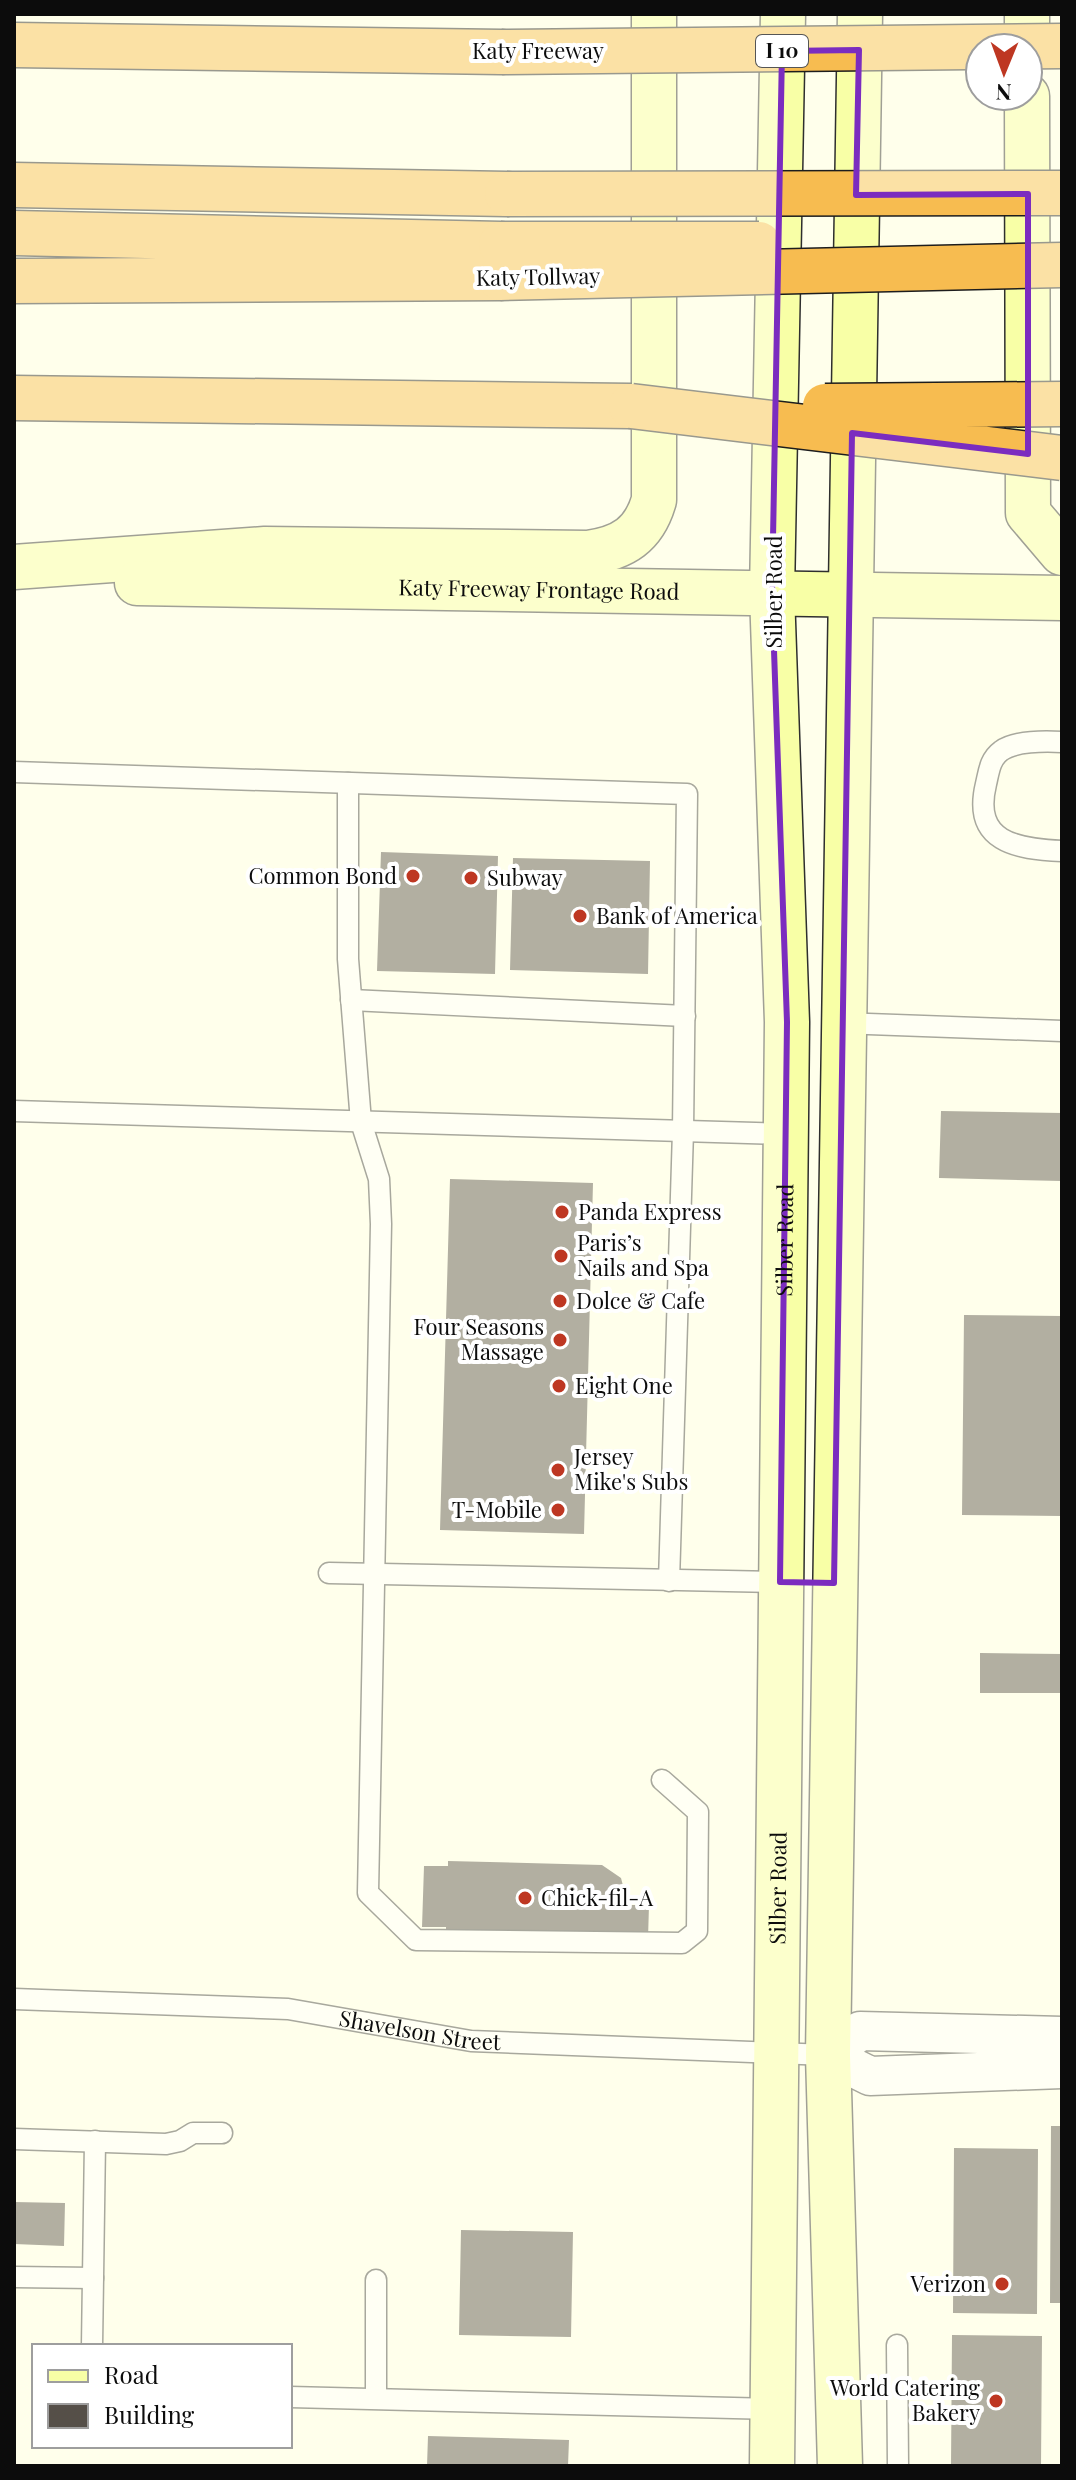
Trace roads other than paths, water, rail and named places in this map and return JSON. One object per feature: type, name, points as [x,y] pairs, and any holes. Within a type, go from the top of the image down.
[{"type":"highway","name":"Katy Freeway","points":[[14,45],[502,52],[1062,46]]},
{"type":"highway","points":[[14,185],[507,194],[1062,193]]},
{"type":"highway","points":[[14,233],[501,261],[1062,241]]},
{"type":"highway","name":"Katy Tollway","points":[[14,281],[501,261],[1062,265]]},
{"type":"highway","points":[[14,398],[631,406],[1062,404]]},
{"type":"highway","points":[[631,406],[1062,458]]},
{"type":"street","points":[[14,567],[265,549],[588,553],[613,549],[633,538],[648,521],[654,500],[654,14]]},
{"type":"street","name":"Silber Road","points":[[772,2466],[787,1022],[772,593],[783,14]]},
{"type":"street","points":[[840,2466],[828,2055],[841,1023],[860,14]]},
{"type":"street","points":[[1027,112],[1028,513],[1062,553]]},
{"type":"street","name":"Katy Freeway Frontage Road","points":[[14,579],[274,587],[1062,598]]},
{"type":"street","points":[[780,1582],[834,1583]]},
{"type":"street","points":[[828,2055],[860,2031],[1062,2036]]},
{"type":"street","name":"Shavelson Street","points":[[828,2055],[870,2076],[1062,2069]]},
{"type":"lane","points":[[1062,742],[1004,748],[992,760],[982,810],[992,832],[1010,844],[1028,850],[1062,851]]},
{"type":"lane","points":[[14,772],[687,794],[683,1131],[669,1581]]},
{"type":"lane","points":[[348,783],[351,1000],[361,1122],[379,1179],[381,1224],[377,1574],[368,1893],[416,1940],[682,1943],[697,1931],[698,1812],[662,1780]]},
{"type":"lane","points":[[351,1000],[685,1016]]},
{"type":"lane","points":[[841,1023],[1062,1031]]},
{"type":"lane","points":[[14,1111],[785,1134]]},
{"type":"lane","points":[[329,1573],[780,1582]]},
{"type":"lane","name":"Shavelson Street","points":[[14,1999],[288,2009],[471,2041],[775,2050],[828,2055]]},
{"type":"lane","points":[[14,2139],[166,2144],[180,2141],[193,2133],[222,2133]]},
{"type":"lane","points":[[92,2344],[95,2141]]},
{"type":"lane","points":[[14,2277],[93,2278]]},
{"type":"lane","points":[[376,2280],[376,2398]]},
{"type":"lane","points":[[897,2345],[898,2466]]},
{"type":"lane","points":[[292,2397],[772,2409]]},
{"type":"place","name":"Common Bond","points":[[413,876]]},
{"type":"place","name":"Subway","points":[[471,878]]},
{"type":"place","name":"Bank of America","points":[[580,916]]},
{"type":"place","name":"Panda Express","points":[[562,1212]]},
{"type":"place","name":"Paris’s Nails and Spa","points":[[561,1256]]},
{"type":"place","name":"Dolce & Cafe","points":[[560,1301]]},
{"type":"place","name":"Four Seasons Massage","points":[[560,1340]]},
{"type":"place","name":"Eight One","points":[[559,1386]]},
{"type":"place","name":"Jersey Mike's Subs","points":[[558,1470]]},
{"type":"place","name":"T-Mobile","points":[[558,1510]]},
{"type":"place","name":"Chick-fil-A","points":[[525,1898]]},
{"type":"place","name":"Verizon","points":[[1002,2284]]},
{"type":"place","name":"World Catering Bakery","points":[[996,2401]]}]
